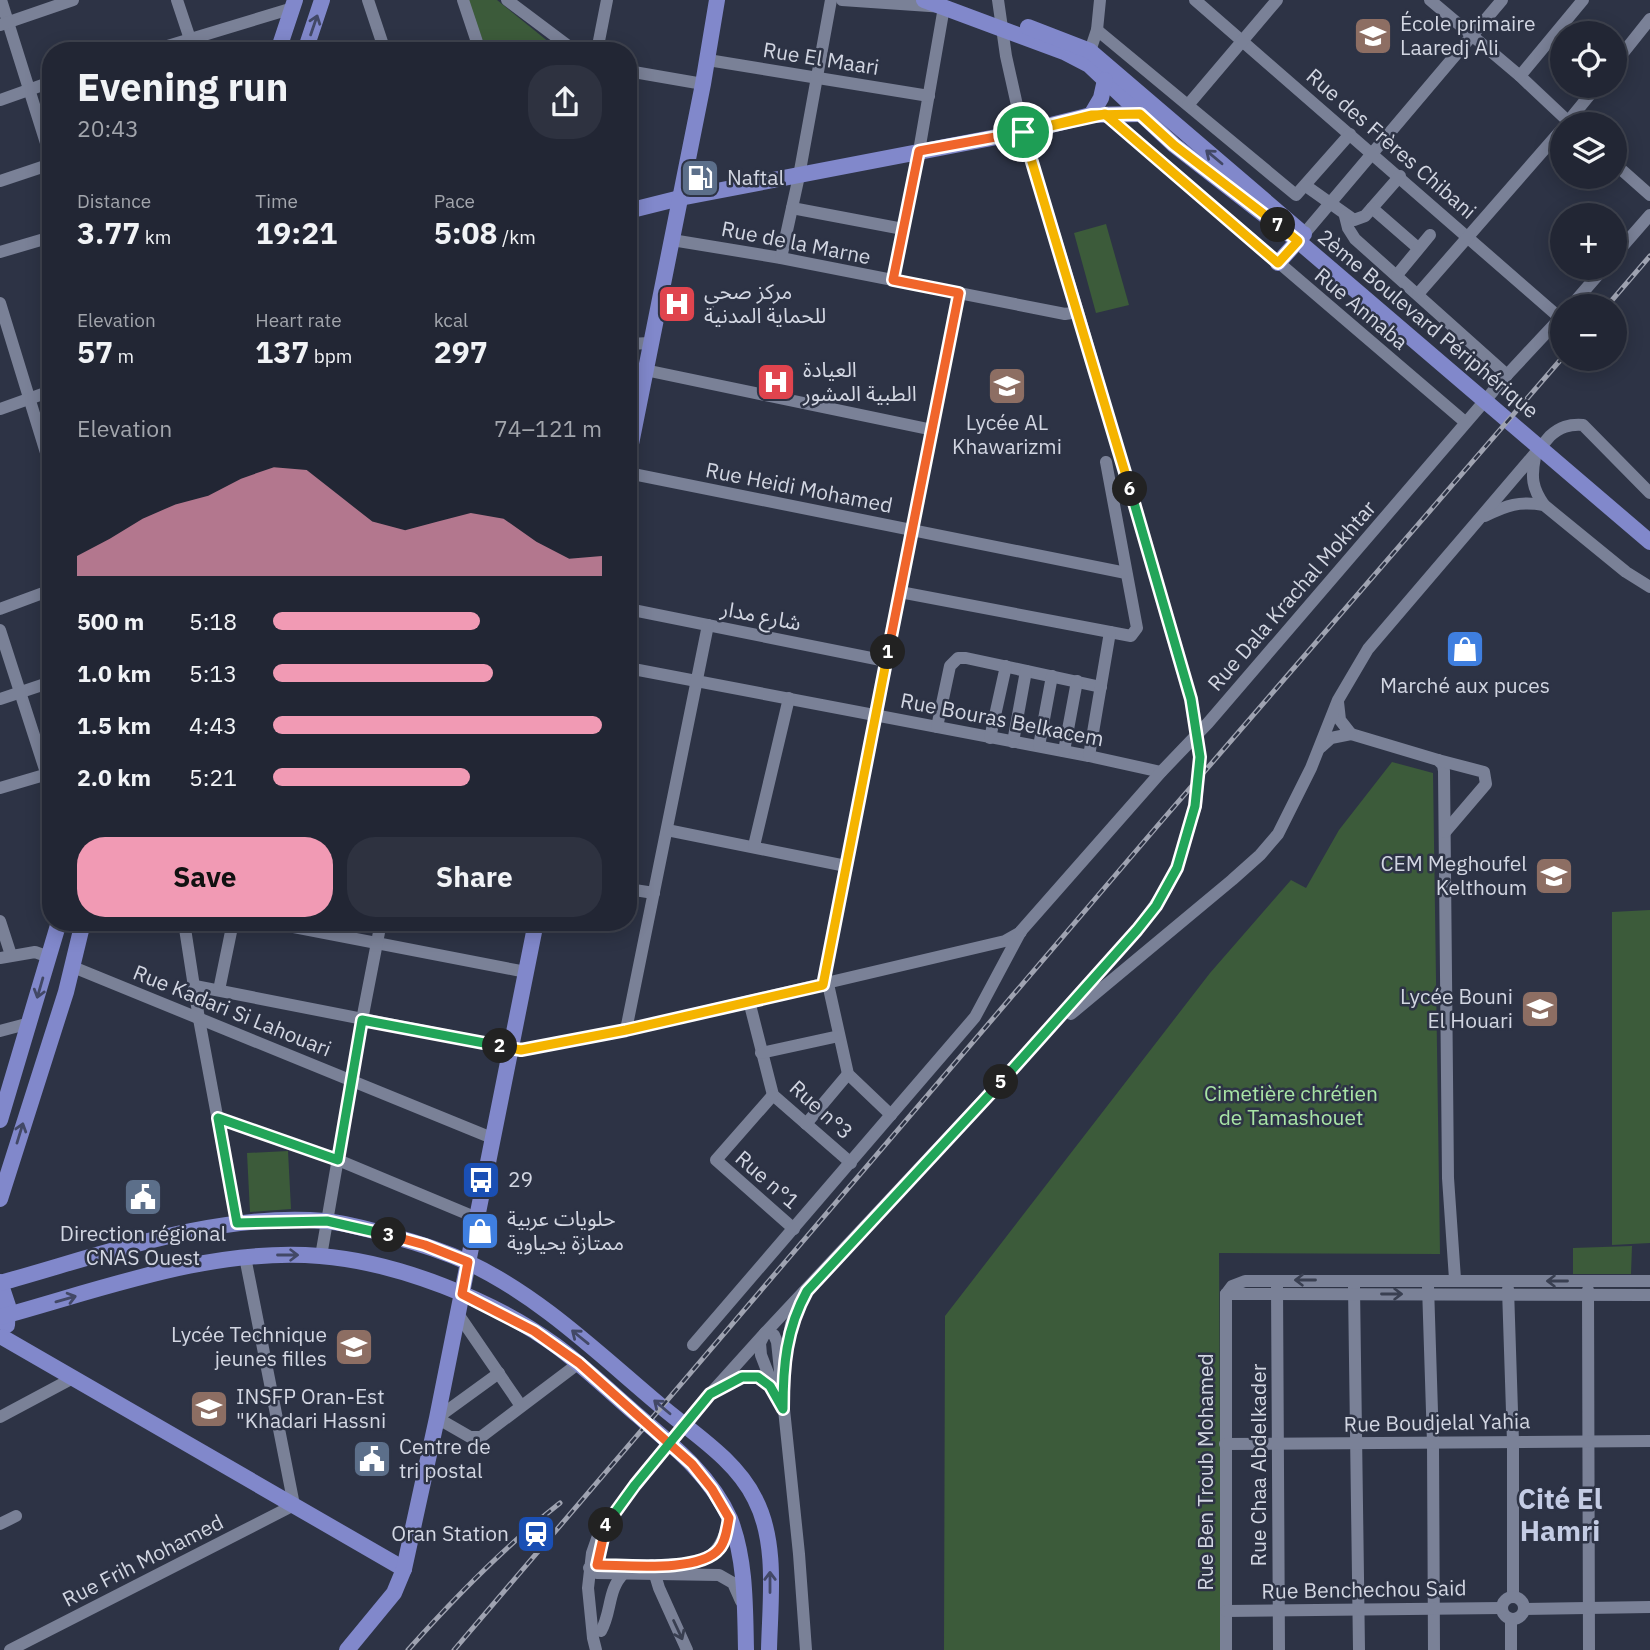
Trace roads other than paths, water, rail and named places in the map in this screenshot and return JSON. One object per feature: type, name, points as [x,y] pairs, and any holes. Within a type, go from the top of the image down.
[{"type":"main road","points":[[308,42],[322,0]]},
{"type":"main road","points":[[637,393],[645,370],[680,198],[708,60],[717,0]]},
{"type":"main road","name":"2ème Boulevard Périphérique","points":[[924,0],[950,4],[1090,51],[1301,238],[1563,461],[1650,529]]},
{"type":"main road","points":[[281,42],[294,4]]},
{"type":"main road","name":"2ème Boulevard Périphérique","points":[[998,19],[1082,61],[1174,145],[1301,238]]},
{"type":"main road","points":[[1098,114],[1105,80]]},
{"type":"main road","points":[[637,209],[680,198],[1023,132],[1098,114],[1140,114]]},
{"type":"main road","points":[[1278,263],[1301,238]]},
{"type":"main road","name":"2ème Boulevard Périphérique","points":[[1563,461],[1650,542]]},
{"type":"main road","points":[[0,1120],[56,931]]},
{"type":"main road","points":[[0,1199],[73,967],[81,931]]},
{"type":"main road","points":[[347,1650],[394,1593],[404,1569],[437,1418],[534,931]]},
{"type":"main road","points":[[404,1569],[1,1338],[6,1296],[0,1283],[151,1241],[237,1223],[327,1221],[401,1238],[468,1262],[557,1319],[736,1470],[752,1493],[763,1519],[770,1563],[769,1650]]},
{"type":"main road","points":[[4,1316],[188,1267],[245,1257],[321,1256],[367,1263],[423,1279],[462,1294],[534,1331],[579,1363],[678,1450],[705,1479],[729,1518],[738,1546],[746,1650]]},
{"type":"street","points":[[1,0],[4,24],[42,132]]},
{"type":"street","points":[[4,24],[74,0]]},
{"type":"street","points":[[177,0],[191,42]]},
{"type":"street","points":[[368,0],[382,42]]},
{"type":"street","points":[[463,0],[477,42]]},
{"type":"street","points":[[507,0],[563,42]]},
{"type":"street","points":[[599,42],[607,0]]},
{"type":"street","points":[[781,258],[831,0]]},
{"type":"street","points":[[842,0],[950,4],[893,280]]},
{"type":"street","points":[[1090,51],[1097,30],[1100,0]]},
{"type":"street","name":"Rue des Frères Chibani","points":[[1195,0],[1550,307]]},
{"type":"street","points":[[1188,105],[1277,0]]},
{"type":"street","points":[[1430,0],[1520,76],[1555,112]]},
{"type":"street","points":[[1301,238],[1502,0]]},
{"type":"street","points":[[1520,76],[1583,0]]},
{"type":"street","points":[[199,42],[294,4]]},
{"type":"street","points":[[598,1650],[590,1603],[594,1569],[605,1527],[635,1485],[710,1394],[765,1333],[1041,1038],[1137,930],[1156,906],[1177,868],[1188,837],[1195,806],[1200,757],[1191,699],[1023,132],[998,19]]},
{"type":"street","points":[[1627,48],[1650,19]]},
{"type":"street","points":[[1097,30],[1297,195],[1350,134]]},
{"type":"street","name":"Rue El Maari","points":[[708,60],[929,96]]},
{"type":"street","points":[[637,73],[703,84]]},
{"type":"street","points":[[0,100],[42,85]]},
{"type":"street","points":[[1577,112],[1588,98]]},
{"type":"street","name":"Rue Annaba","points":[[1098,114],[1465,422]]},
{"type":"street","points":[[1418,294],[1550,144]]},
{"type":"street","points":[[0,181],[42,165]]},
{"type":"street","points":[[1627,175],[1650,195]]},
{"type":"street","points":[[1306,186],[1346,216],[1359,220],[1400,176]]},
{"type":"street","points":[[792,208],[903,229]]},
{"type":"street","points":[[1372,208],[1418,248]]},
{"type":"street","points":[[1627,241],[1650,215]]},
{"type":"street","points":[[1346,216],[1348,228],[1355,239],[1507,375]]},
{"type":"street","points":[[1397,275],[1430,235]]},
{"type":"street","points":[[0,252],[42,240]]},
{"type":"street","name":"Rue de la Marne","points":[[671,240],[781,258],[1065,314],[1078,312]]},
{"type":"street","points":[[1581,294],[1594,280]]},
{"type":"street","points":[[891,1115],[848,1074],[825,984],[959,293]]},
{"type":"street","points":[[0,303],[42,441]]},
{"type":"street","name":"Rue Dala Krachal Mokhtar","points":[[1021,931],[1161,772],[1208,723],[1465,422],[1550,330]]},
{"type":"street","points":[[637,344],[650,343]]},
{"type":"street","points":[[645,370],[933,430]]},
{"type":"street","points":[[0,409],[42,394]]},
{"type":"street","points":[[1041,1038],[1260,855],[1278,834],[1319,749],[1338,700],[1368,649],[1559,428],[1571,424],[1583,425],[1650,493]]},
{"type":"street","points":[[1536,453],[1531,475],[1532,484],[1544,505],[1626,572],[1650,587]]},
{"type":"street","points":[[900,592],[1131,636],[1137,628],[1106,462]]},
{"type":"street","name":"Rue Heidi Mohamed","points":[[637,475],[1126,573]]},
{"type":"street","points":[[1482,517],[1508,505],[1544,505]]},
{"type":"street","points":[[0,608],[42,593]]},
{"type":"street","name":"شارع مدار","points":[[637,611],[886,660]]},
{"type":"street","points":[[626,1030],[708,625]]},
{"type":"street","points":[[0,630],[42,756]]},
{"type":"street","points":[[1088,756],[1110,632]]},
{"type":"street","points":[[937,727],[949,670],[955,660],[962,657],[1101,687]]},
{"type":"street","points":[[990,738],[1006,666]]},
{"type":"street","name":"Rue Bouras Belkacem","points":[[637,670],[1065,751],[1161,772]]},
{"type":"street","points":[[1013,742],[1026,671]]},
{"type":"street","points":[[1039,746],[1052,676]]},
{"type":"street","points":[[1065,751],[1076,681]]},
{"type":"street","points":[[0,699],[42,686]]},
{"type":"street","points":[[754,846],[789,698]]},
{"type":"street","points":[[1338,700],[1340,720],[1351,734]]},
{"type":"street","points":[[1319,749],[1331,738],[1351,734],[1484,772],[1487,777],[1486,784],[1445,832]]},
{"type":"street","points":[[1438,760],[1444,771],[1448,1178],[1455,1279]]},
{"type":"street","points":[[0,788],[42,776]]},
{"type":"street","points":[[667,830],[846,866]]},
{"type":"street","points":[[637,890],[654,893]]},
{"type":"street","points":[[0,920],[5,956],[34,952],[49,957]]},
{"type":"street","points":[[186,931],[237,1223]]},
{"type":"street","points":[[219,990],[231,931]]},
{"type":"street","points":[[313,931],[526,972]]},
{"type":"street","points":[[321,1256],[380,931]]},
{"type":"street","points":[[195,986],[521,1050],[626,1030],[825,984],[1005,941],[1021,931]]},
{"type":"street","points":[[692,1345],[975,1017],[1021,931]]},
{"type":"street","name":"Rue Kadari Si Lahouari","points":[[73,967],[492,1138]]},
{"type":"street","name":"Rue n°3","points":[[749,1001],[773,1095],[851,1163]]},
{"type":"street","points":[[0,1031],[30,1023]]},
{"type":"street","points":[[761,1053],[839,1036]]},
{"type":"street","points":[[806,1124],[848,1074]]},
{"type":"street","name":"Rue n°1","points":[[773,1095],[716,1160],[794,1229]]},
{"type":"street","points":[[218,1118],[338,1160],[477,1218]]},
{"type":"street","points":[[245,1257],[294,1505]]},
{"type":"street","points":[[1226,1294],[1232,1286],[1245,1281],[1277,1280],[1650,1281]]},
{"type":"street","name":"Rue Chaa Abdelkader","points":[[1277,1280],[1279,1650]]},
{"type":"street","points":[[1353,1280],[1359,1650]]},
{"type":"street","points":[[1428,1280],[1433,1443],[1434,1650]]},
{"type":"street","points":[[1508,1280],[1513,1442],[1513,1597]]},
{"type":"street","points":[[1588,1281],[1589,1650]]},
{"type":"street","points":[[783,1409],[783,1368],[788,1338],[796,1311],[807,1291]]},
{"type":"street","points":[[1226,1294],[1650,1295]]},
{"type":"street","name":"Rue Ben Troub Mohamed","points":[[1226,1294],[1226,1650]]},
{"type":"street","points":[[458,1314],[521,1406]]},
{"type":"street","points":[[765,1333],[760,1343],[761,1355],[783,1409]]},
{"type":"street","points":[[765,1333],[772,1334],[777,1342],[794,1500],[806,1650]]},
{"type":"street","points":[[499,1373],[437,1418],[470,1437],[481,1437],[579,1363]]},
{"type":"street","points":[[710,1394],[734,1380],[751,1375],[764,1380],[776,1394]]},
{"type":"street","points":[[0,1418],[73,1378]]},
{"type":"street","name":"Rue Boudjelal Yahia","points":[[1225,1444],[1650,1441]]},
{"type":"street","name":"Rue Frih Mohamed","points":[[10,1650],[294,1505]]},
{"type":"street","points":[[0,1524],[16,1516]]},
{"type":"street","points":[[594,1569],[624,1573],[649,1570],[687,1563],[714,1554],[723,1543],[729,1518]]},
{"type":"street","points":[[594,1569],[712,1573],[727,1578],[737,1589],[745,1613]]},
{"type":"street","points":[[594,1569],[601,1630]]},
{"type":"street","points":[[649,1570],[688,1650]]},
{"type":"street","points":[[598,1650],[612,1589],[624,1573]]},
{"type":"street","points":[[1513,1597],[1521,1601],[1524,1609],[1521,1616],[1511,1619],[1503,1614],[1502,1608],[1504,1601],[1513,1597]]},
{"type":"street","points":[[1524,1609],[1650,1607]]},
{"type":"street","name":"Rue Benchechou Said","points":[[1226,1611],[1502,1608]]},
{"type":"street","points":[[1511,1619],[1511,1650]]},
{"type":"railway","points":[[1617,294],[1650,256]]},
{"type":"railway","points":[[454,1650],[1159,824],[1551,371]]},
{"type":"railway","points":[[408,1650],[481,1573],[560,1503]]},
{"type":"place","name":"École primaire Laaredj Ali","points":[[1373,36]]},
{"type":"place","name":"Naftal","points":[[700,178]]},
{"type":"place","name":"مركز صحي للحماية المدنية","points":[[677,304]]},
{"type":"place","name":"العيادة الطبية المشور","points":[[776,382]]},
{"type":"place","name":"Lycée AL Khawarizmi","points":[[1007,386]]},
{"type":"place","name":"Marché aux puces","points":[[1465,649]]},
{"type":"place","name":"CEM Meghoufel Kelthoum","points":[[1554,876]]},
{"type":"place","name":"Lycée Bouni El Houari","points":[[1540,1009]]},
{"type":"place","name":"29","points":[[481,1180]]},
{"type":"place","name":"Direction régional CNAS Ouest","points":[[143,1197]]},
{"type":"place","name":"حلويات عربية ممتازة يحياوية","points":[[480,1231]]},
{"type":"place","name":"Lycée Technique jeunes filles","points":[[354,1347]]},
{"type":"place","name":"INSFP Oran-Est \"Khadari Hassni","points":[[209,1409]]},
{"type":"place","name":"Centre de tri postal","points":[[372,1459]]},
{"type":"place","name":"Oran Station","points":[[536,1534]]},
{"type":"district","name":"Cité El Hamri","points":[[1560,1515]]},
{"type":"park label","name":"Cimetière chrétien de Tamashouet","points":[[1291,1106]]}]
